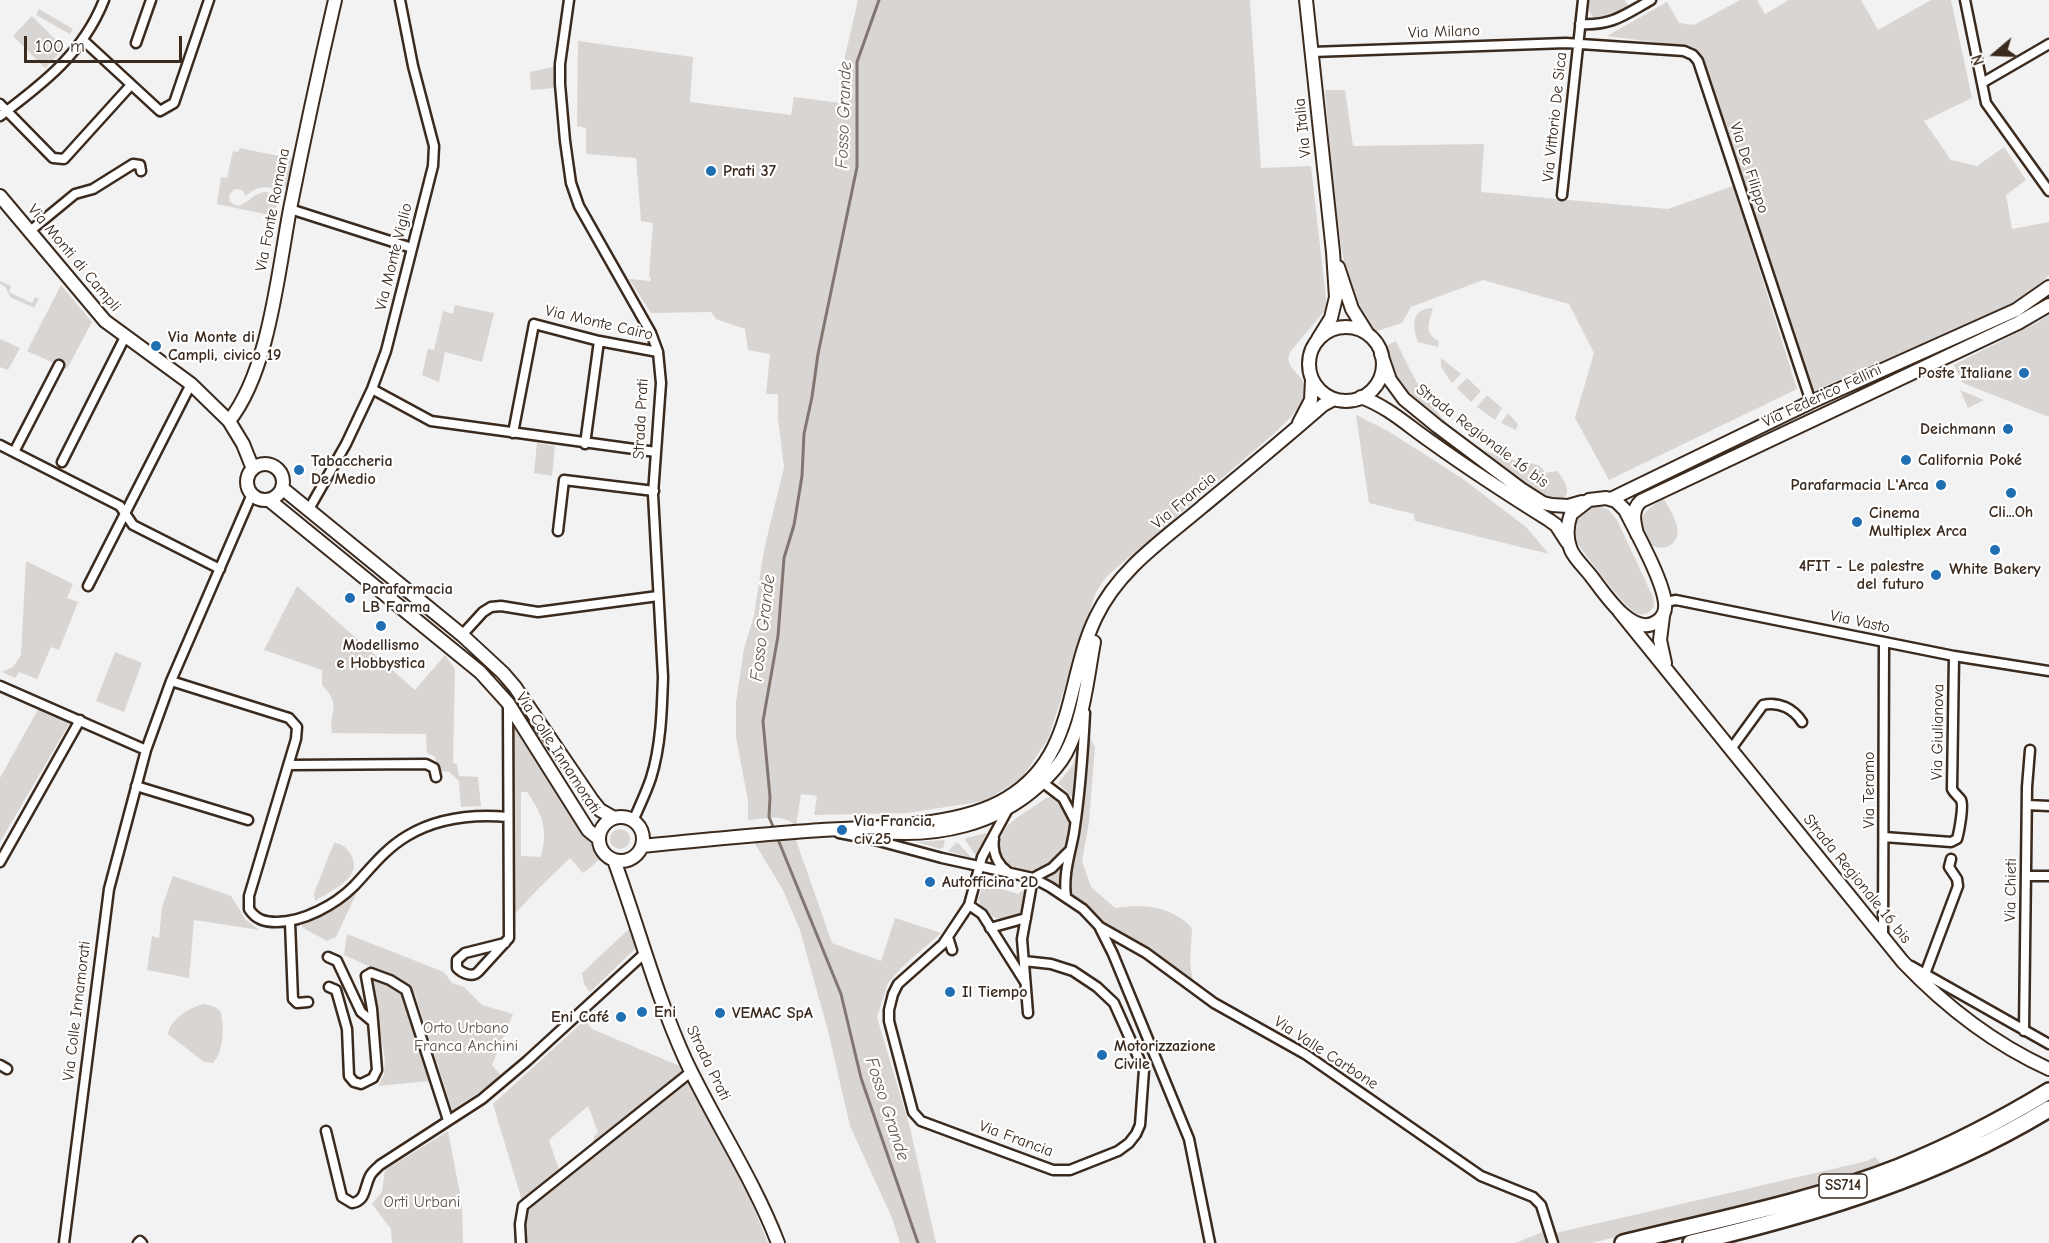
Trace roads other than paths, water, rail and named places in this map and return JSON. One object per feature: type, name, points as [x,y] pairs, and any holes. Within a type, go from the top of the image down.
[{"type":"highway","name":"SS714","points":[[1623,1243],[1789,1202],[1879,1174],[1957,1142],[2049,1091]]},
{"type":"highway","name":"SS714","points":[[1691,1243],[1792,1217],[1891,1186],[1982,1146],[2049,1109]]},
{"type":"street","points":[[4,113],[47,79],[84,41],[104,0]]},
{"type":"street","points":[[136,43],[151,0]]},
{"type":"street","points":[[84,41],[160,111],[174,103],[209,0]]},
{"type":"street","name":"Via Fonte Romana","points":[[230,421],[241,404],[260,358],[335,0]]},
{"type":"street","name":"Via Monte Viglio","points":[[309,508],[346,444],[372,389],[386,351],[434,166],[434,146],[413,66],[400,0]]},
{"type":"street","name":"Strada Prati","points":[[569,0],[560,64],[560,84],[571,183],[579,206],[641,315],[658,352],[661,383],[654,491],[663,677],[660,726],[651,776],[633,821]]},
{"type":"street","name":"Via Italia","points":[[1306,0],[1336,297],[1334,310],[1318,339]]},
{"type":"street","name":"Via Vittorio De Sica","points":[[1562,195],[1583,0]]},
{"type":"street","points":[[1580,24],[1609,23],[1651,0]]},
{"type":"street","points":[[1965,0],[1986,103],[2049,190]]},
{"type":"street","name":"Via Milano","points":[[1312,52],[1578,43]]},
{"type":"street","name":"Via De Filippo","points":[[1578,43],[1684,51],[1693,55],[1698,61],[1811,402]]},
{"type":"street","points":[[1982,83],[2049,44]]},
{"type":"street","points":[[0,104],[4,113],[53,158],[64,159],[131,85]]},
{"type":"street","points":[[30,231],[75,194],[93,189],[133,164],[138,163],[141,171]]},
{"type":"street","name":"Via Monti di Campli","points":[[0,196],[105,321],[191,384],[230,421],[254,469]]},
{"type":"street","points":[[290,209],[412,248]]},
{"type":"street","name":"Via Italia","points":[[1333,252],[1352,309],[1370,335]]},
{"type":"street","name":"Via Federico Fellini","points":[[1611,499],[1811,402],[2016,310],[2049,287]]},
{"type":"street","name":"Via Federico Fellini","points":[[1637,534],[1634,514],[1641,501],[2018,323],[2049,305]]},
{"type":"street","name":"Via Monte Cairo","points":[[513,433],[534,324],[599,341],[658,352]]},
{"type":"street","points":[[1337,327],[1360,329],[1370,335],[1381,354],[1381,375],[1376,384],[1361,397],[1348,400],[1335,399],[1319,389],[1309,369],[1312,348],[1318,339],[1337,327]]},
{"type":"street","points":[[62,462],[125,337]]},
{"type":"street","points":[[585,444],[599,341]]},
{"type":"street","name":"Strada Regionale 16 bis","points":[[1381,354],[1390,380],[1404,399],[1521,489],[1543,503],[1552,506],[1568,506],[1589,500],[1611,499]]},
{"type":"street","points":[[14,452],[58,365]]},
{"type":"street","name":"Via Francia","points":[[1296,429],[1311,400],[1312,379]]},
{"type":"street","points":[[88,586],[126,516],[191,384]]},
{"type":"street","points":[[372,389],[431,421],[656,452]]},
{"type":"street","name":"Strada Regionale 16 bis","points":[[1361,397],[1390,411],[1459,461],[1549,520],[1561,532],[1571,551],[1618,611],[1903,962],[1943,1001],[1986,1033],[2046,1068]]},
{"type":"street","name":"Via Francia","points":[[638,851],[753,837],[961,817],[996,804],[1037,781],[1054,748],[1068,710],[1092,629],[1114,587],[1131,567],[1323,405],[1335,399]]},
{"type":"street","points":[[0,445],[120,506],[133,525],[220,569]]},
{"type":"street","points":[[263,464],[273,466],[281,474],[282,488],[277,496],[269,500],[260,500],[252,495],[247,481],[254,469],[263,464]]},
{"type":"street","points":[[558,531],[564,480],[654,491]]},
{"type":"street","points":[[282,488],[462,635],[509,680],[592,801],[604,813],[614,818],[627,818],[633,821],[641,832],[638,851],[625,890]]},
{"type":"street","name":"Via Colle Innamorati","points":[[64,1243],[109,889],[146,750],[171,681],[252,495]]},
{"type":"street","points":[[1611,499],[1624,510],[1637,534],[1660,584],[1665,602]]},
{"type":"street","name":"Via Colle Innamorati","points":[[269,500],[480,672],[508,703],[588,830],[599,839]]},
{"type":"street","points":[[1571,551],[1568,533],[1571,514],[1589,500]]},
{"type":"street","points":[[462,635],[483,612],[491,607],[501,606],[538,612],[658,596]]},
{"type":"street","name":"Via Vasto","points":[[1665,602],[1676,600],[1954,656],[2049,671]]},
{"type":"street","name":"Strada Regionale 16 bis","points":[[1665,602],[1660,640],[1661,651],[1671,674]]},
{"type":"street","name":"Via Francia","points":[[1066,897],[1064,879],[1075,823],[1084,748],[1085,698],[1093,645],[1103,606]]},
{"type":"street","points":[[1618,611],[1629,620],[1646,626],[1653,624],[1663,616]]},
{"type":"street","name":"Via Teramo","points":[[1883,939],[1884,642]]},
{"type":"street","name":"Via Giulianova","points":[[1884,837],[1951,842],[1956,839],[1962,805],[1960,798],[1952,789],[1954,656]]},
{"type":"street","points":[[171,681],[289,718],[297,727],[297,739],[248,902],[249,909],[258,918],[272,922],[290,922],[338,900],[379,857],[406,836],[425,827],[458,819],[483,816],[508,817]]},
{"type":"street","points":[[0,686],[146,750]]},
{"type":"street","name":"Via Francia","points":[[854,829],[896,833],[951,830],[982,820],[1008,808],[1059,764],[1066,753],[1085,698]]},
{"type":"street","points":[[505,943],[462,955],[457,960],[457,968],[476,975],[505,943],[509,938],[508,703]]},
{"type":"street","points":[[1731,749],[1763,705],[1791,708],[1802,722]]},
{"type":"street","points":[[0,862],[80,720]]},
{"type":"street","name":"Via Chieti","points":[[2024,1031],[2027,806],[2030,750]]},
{"type":"street","points":[[289,765],[426,764],[434,768],[436,777]]},
{"type":"street","points":[[1037,781],[1063,798],[1071,810],[1075,823]]},
{"type":"street","points":[[136,786],[248,820]]},
{"type":"street","name":"Via Francia","points":[[1015,793],[978,867],[969,905],[943,945],[898,984],[889,1010],[889,1021],[913,1112],[921,1121],[1053,1170],[1070,1170],[1118,1151],[1136,1134],[1140,1125],[1144,1070],[1114,1003],[1097,987],[1073,971],[1051,964],[1024,961]]},
{"type":"street","points":[[2027,806],[2049,806]]},
{"type":"street","points":[[951,830],[961,817]]},
{"type":"street","points":[[614,818],[603,826],[599,839],[603,852],[614,860],[628,860],[638,851]]},
{"type":"street","name":"Via Francia","points":[[820,830],[871,838],[978,867],[1033,878],[1066,897]]},
{"type":"street","points":[[994,832],[993,849],[1002,868],[1011,874]]},
{"type":"street","points":[[1028,1013],[1022,939],[1033,878],[1052,868],[1070,850]]},
{"type":"street","points":[[1925,974],[1958,886],[1950,867],[1951,859]]},
{"type":"street","name":"Strada Prati","points":[[614,860],[680,1046],[753,1186],[778,1243]]},
{"type":"street","points":[[2026,876],[2049,876]]},
{"type":"street","name":"Via Valle Carbone","points":[[1066,897],[1083,909],[1100,927],[1146,953],[1214,1002],[1305,1054],[1481,1176],[1533,1197],[1541,1204],[1553,1243]]},
{"type":"street","points":[[969,905],[982,914],[1026,983]]},
{"type":"street","points":[[990,928],[1026,918]]},
{"type":"street","points":[[290,922],[293,999],[297,1003],[308,1002]]},
{"type":"street","points":[[1100,927],[1189,1139],[1209,1243]]},
{"type":"street","points":[[948,937],[952,950]]},
{"type":"street","points":[[326,1131],[341,1194],[345,1200],[355,1203],[362,1199],[371,1174],[380,1165],[482,1099],[527,1061],[645,952]]},
{"type":"street","points":[[328,957],[337,961],[361,1012],[373,1022]]},
{"type":"street","points":[[1903,962],[2049,1044]]},
{"type":"street","points":[[329,987],[336,990],[347,1029],[348,1072],[351,1079],[358,1083],[370,1081],[377,1070],[366,976],[371,973],[396,983],[406,990],[448,1120]]},
{"type":"street","points":[[521,1243],[520,1224],[523,1206],[692,1071]]},
{"type":"waterway","name":"Fosso Grande","points":[[775,831],[769,817],[770,797],[763,721],[778,636],[784,558],[794,525],[802,476],[804,434],[818,354],[857,167],[857,62],[879,0]]},
{"type":"waterway","name":"Fosso Grande","points":[[777,837],[841,994],[861,1078],[918,1243]]},
{"type":"place","name":"Prati 37","points":[[711,171]]},
{"type":"place","name":"Via Monte di Campli, civico 19","points":[[156,346]]},
{"type":"place","name":"Poste Italiane","points":[[2024,373]]},
{"type":"place","name":"Deichmann","points":[[2008,429]]},
{"type":"place","name":"California Poké","points":[[1906,460]]},
{"type":"place","name":"Tabaccheria De Medio","points":[[299,470]]},
{"type":"place","name":"Parafarmacia L'Arca","points":[[1941,485]]},
{"type":"place","name":"Cli...Oh","points":[[2011,493]]},
{"type":"place","name":"Cinema Multiplex Arca","points":[[1857,522]]},
{"type":"place","name":"White Bakery","points":[[1995,550]]},
{"type":"place","name":"4FIT - Le palestre del futuro","points":[[1936,575]]},
{"type":"place","name":"Parafarmacia LB Farma","points":[[350,598]]},
{"type":"place","name":"Modellismo e Hobbystica","points":[[381,626]]},
{"type":"place","name":"Via Francia, civ.25","points":[[842,830]]},
{"type":"place","name":"Autofficina 2D","points":[[930,882]]},
{"type":"place","name":"Il Tiempo","points":[[950,992]]},
{"type":"place","name":"Eni","points":[[642,1012]]},
{"type":"place","name":"VEMAC SpA","points":[[720,1013]]},
{"type":"place","name":"Eni Café","points":[[621,1017]]},
{"type":"place","name":"Motorizzazione Civile","points":[[1102,1055]]},
{"type":"park label","name":"Orto Urbano Franca Anchini","points":[[466,1037]]},
{"type":"park label","name":"Orti Urbani","points":[[422,1202]]}]
